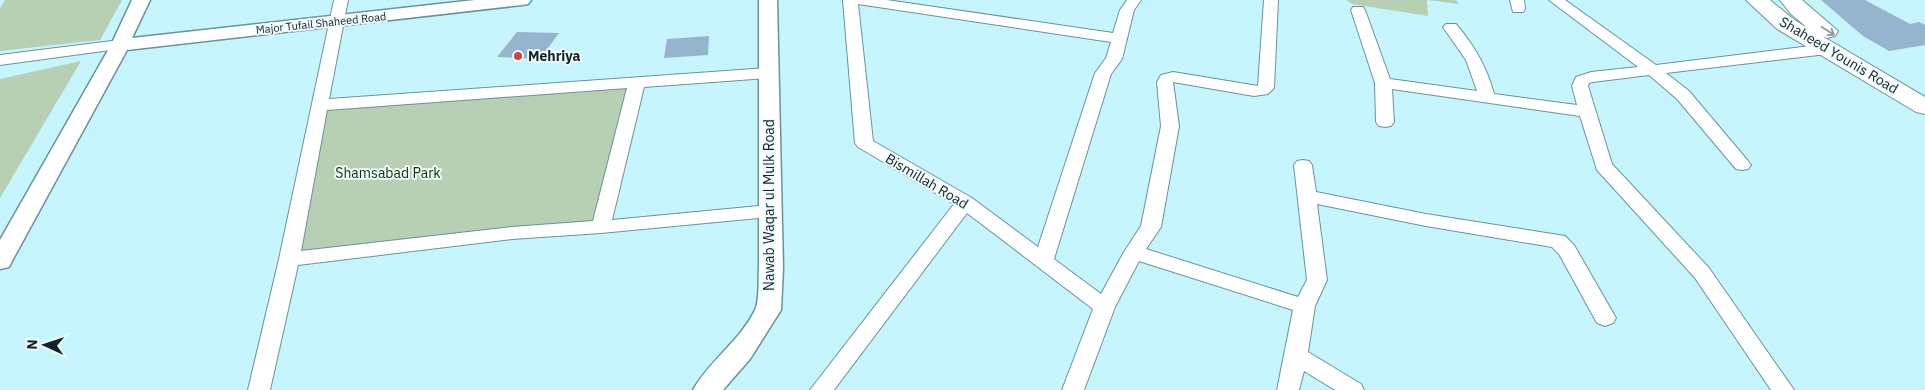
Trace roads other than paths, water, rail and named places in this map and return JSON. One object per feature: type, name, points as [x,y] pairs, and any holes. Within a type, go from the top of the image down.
[{"type":"main road","name":"Shaheed Younis Road","points":[[1757,0],[1785,24],[1925,107]]},
{"type":"main road","name":"Shaheed Younis Road","points":[[1791,0],[1795,7],[1816,24],[1925,85]]},
{"type":"street","points":[[0,261],[120,45],[141,0]]},
{"type":"street","points":[[259,390],[289,260],[341,0]]},
{"type":"street","name":"Major Tufail Shaheed Road","points":[[120,45],[522,0]]},
{"type":"street","name":"Nawab Waqar ul Mulk Road","points":[[707,390],[741,352],[768,310],[771,268],[768,0]]},
{"type":"street","name":"Bismillah Road","points":[[850,0],[864,144],[965,202],[1104,306]]},
{"type":"street","points":[[857,0],[1118,38]]},
{"type":"street","points":[[1044,260],[1103,73],[1114,59],[1118,38],[1127,10],[1134,0]]},
{"type":"street","points":[[1073,390],[1104,306],[1134,252],[1151,227],[1170,126],[1165,82],[1167,78],[1173,77],[1254,91],[1262,91],[1266,88],[1271,0]]},
{"type":"street","points":[[1556,0],[1653,70],[1683,95],[1742,165]]},
{"type":"street","points":[[1358,10],[1383,83],[1385,122]]},
{"type":"street","points":[[1451,27],[1470,51],[1483,78],[1487,97]]},
{"type":"street","points":[[0,60],[120,45]]},
{"type":"street","points":[[1783,390],[1702,273],[1602,166],[1580,86],[1582,80],[1591,77],[1827,49]]},
{"type":"street","points":[[320,105],[769,73]]},
{"type":"street","points":[[601,227],[637,82]]},
{"type":"street","points":[[1383,83],[1588,112]]},
{"type":"street","points":[[1288,390],[1304,306],[1318,280],[1303,165]]},
{"type":"street","points":[[1307,196],[1426,220],[1558,240],[1567,250],[1605,318]]},
{"type":"street","points":[[821,390],[965,202]]},
{"type":"street","points":[[289,260],[512,232],[601,227],[770,211]]},
{"type":"street","points":[[1134,252],[1304,306]]},
{"type":"street","points":[[1296,356],[1354,390]]},
{"type":"place","name":"Mehriya","points":[[518,56]]},
{"type":"park label","name":"Shamsabad Park","points":[[388,173]]}]
